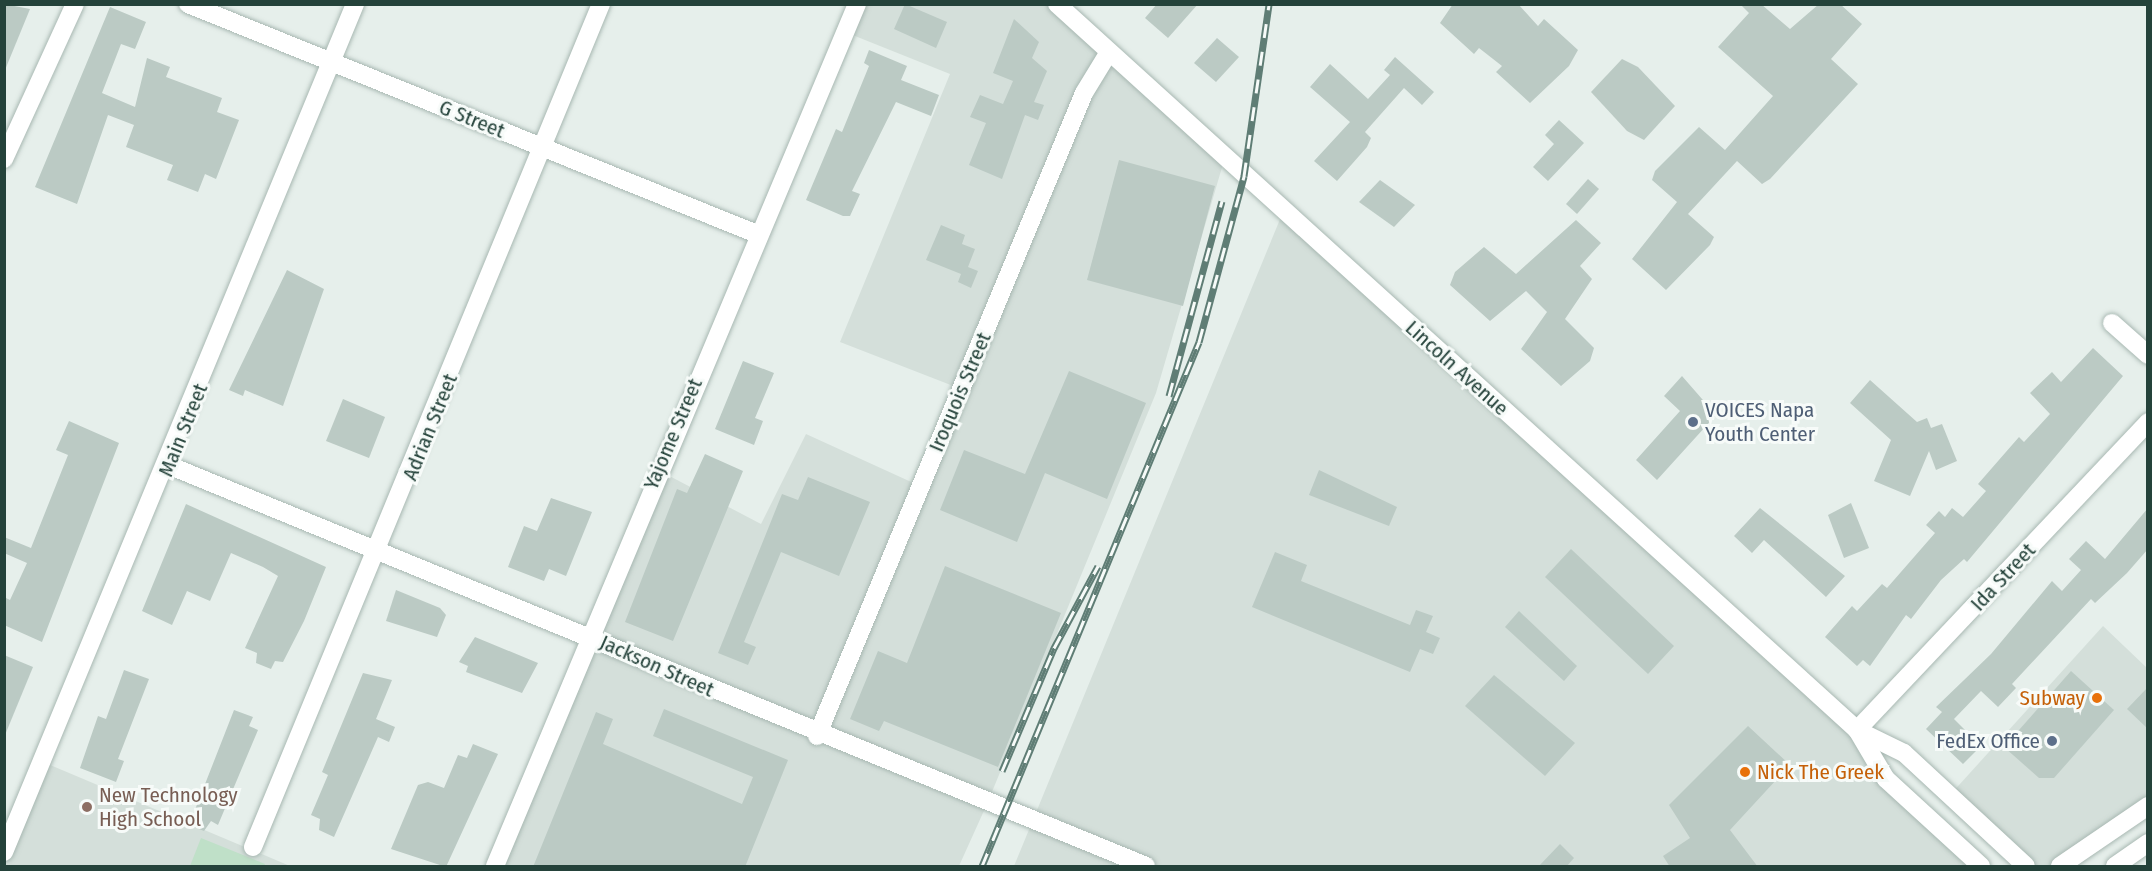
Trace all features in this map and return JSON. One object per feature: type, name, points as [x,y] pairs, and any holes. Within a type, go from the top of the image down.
[{"type":"street","points":[[4,159],[75,4]]},
{"type":"street","name":"G Street","points":[[188,4],[757,234]]},
{"type":"street","name":"Main Street","points":[[4,852],[168,465],[355,4]]},
{"type":"street","name":"Adrian Street","points":[[253,847],[380,549],[601,4]]},
{"type":"street","name":"Yajome Street","points":[[495,867],[757,234],[857,4]]},
{"type":"street","name":"Lincoln Avenue","points":[[1058,4],[1857,730],[1904,753],[2026,867]]},
{"type":"street","name":"Iroquois Street","points":[[817,736],[1084,93],[1109,52]]},
{"type":"street","points":[[2112,323],[2148,355]]},
{"type":"street","name":"Ida Street","points":[[1857,730],[2148,422]]},
{"type":"street","name":"Jackson Street","points":[[168,465],[380,549],[589,636],[817,736],[1146,867]]},
{"type":"street","name":"Lincoln Avenue","points":[[1857,730],[1886,779],[1981,867]]},
{"type":"street","points":[[2060,867],[2148,806]]},
{"type":"street","points":[[2115,867],[2148,843]]},
{"type":"shaded area","points":[[857,5],[1057,5],[1225,157],[1156,393],[987,804],[959,866],[495,866],[658,470],[761,524],[806,434],[920,486],[961,389],[840,342],[950,74],[845,32]]},
{"type":"shaded area","points":[[1283,212],[1857,730],[1886,779],[1981,866],[1014,866]]},
{"type":"shaded area","points":[[2103,626],[2147,668],[2147,806],[2060,866],[2026,866],[1950,795]]},
{"type":"shaded area","name":"New Technology High School","points":[[43,762],[290,866],[5,866],[5,852]]},
{"type":"green space","points":[[201,838],[265,864],[264,866],[190,866]]},
{"type":"building","points":[[4,4],[30,9],[5,70],[4,70]]},
{"type":"building","points":[[905,4],[947,22],[936,48],[894,29]]},
{"type":"building","points":[[1157,4],[1198,4],[1168,38],[1145,18]]},
{"type":"building","points":[[1453,4],[1518,4],[1538,26],[1544,19],[1578,50],[1569,66],[1530,103],[1496,72],[1502,66],[1479,48],[1474,54],[1440,23]]},
{"type":"building","points":[[1740,4],[1761,4],[1790,29],[1819,4],[1840,4],[1862,24],[1831,59],[1858,84],[1770,179],[1762,184],[1737,161],[1688,214],[1714,237],[1710,245],[1666,290],[1632,259],[1677,202],[1652,180],[1655,171],[1699,127],[1725,150],[1773,96],[1718,47],[1749,13]]},
{"type":"building","points":[[110,7],[146,22],[135,49],[121,44],[102,93],[135,107],[147,58],[170,67],[166,77],[222,98],[217,112],[239,120],[216,179],[205,174],[198,192],[167,180],[173,165],[126,147],[134,125],[108,115],[77,204],[35,187]]},
{"type":"building","points":[[1014,19],[1039,42],[1032,58],[1047,71],[1034,102],[1044,105],[1038,120],[1025,115],[1002,179],[969,165],[986,123],[970,117],[980,95],[1003,104],[1013,81],[993,73]]},
{"type":"building","points":[[1217,38],[1239,57],[1216,82],[1194,63]]},
{"type":"building","points":[[869,50],[907,66],[901,80],[939,95],[931,116],[896,102],[852,191],[860,194],[850,216],[843,216],[806,200],[836,129],[842,132],[869,66],[864,63]]},
{"type":"building","points":[[1395,57],[1434,92],[1422,105],[1404,88],[1365,132],[1371,138],[1367,147],[1337,181],[1314,161],[1350,122],[1310,87],[1330,64],[1368,99],[1390,75],[1384,70]]},
{"type":"building","points":[[1622,59],[1638,67],[1675,106],[1644,140],[1627,131],[1591,92]]},
{"type":"building","points":[[1559,120],[1584,143],[1548,181],[1533,167],[1554,144],[1545,135]]},
{"type":"building","points":[[1119,160],[1215,186],[1183,306],[1087,280]]},
{"type":"building","points":[[1588,179],[1599,189],[1577,214],[1566,204]]},
{"type":"building","points":[[1380,180],[1415,205],[1394,227],[1359,202]]},
{"type":"building","points":[[1576,220],[1601,243],[1580,266],[1592,279],[1565,319],[1594,348],[1590,361],[1561,386],[1521,349],[1547,312],[1526,291],[1490,321],[1450,285],[1455,272],[1484,247],[1516,274]]},
{"type":"building","points":[[941,225],[965,235],[962,244],[975,249],[968,267],[978,271],[971,288],[958,282],[961,274],[926,260]]},
{"type":"building","points":[[287,270],[324,289],[283,406],[245,390],[243,396],[229,390]]},
{"type":"building","points":[[2093,348],[2123,376],[1967,562],[1964,559],[1941,580],[1911,619],[1906,615],[1870,666],[1863,660],[1857,666],[1825,637],[1852,606],[1857,611],[1882,584],[1887,588],[1935,533],[1926,525],[1939,511],[1945,517],[1952,508],[1963,517],[1986,491],[1978,484],[2019,437],[2024,442],[2050,414],[2030,393],[2052,372],[2061,382]]},
{"type":"building","points":[[743,361],[774,373],[755,418],[763,421],[754,445],[715,429]]},
{"type":"building","points":[[1069,371],[1146,403],[1107,499],[1045,473],[1017,542],[940,510],[964,450],[1025,474]]},
{"type":"building","name":"VOICES Napa Youth Center","points":[[1682,376],[1716,415],[1657,480],[1636,460],[1680,411],[1664,396]]},
{"type":"building","points":[[1870,380],[1917,422],[1927,418],[1931,428],[1942,424],[1957,461],[1936,470],[1929,451],[1910,496],[1874,481],[1891,440],[1850,403]]},
{"type":"building","points":[[343,399],[385,417],[369,458],[326,441]]},
{"type":"building","points":[[69,421],[119,443],[42,642],[4,625],[4,597],[10,600],[27,563],[4,553],[4,537],[31,548],[68,455],[56,450]]},
{"type":"building","points":[[705,454],[743,471],[673,641],[625,622],[677,489],[687,493]]},
{"type":"building","points":[[1319,470],[1397,507],[1389,526],[1309,495]]},
{"type":"building","points":[[808,477],[870,502],[839,576],[781,552],[744,642],[756,647],[748,665],[718,653],[782,494],[798,500]]},
{"type":"building","points":[[551,498],[592,512],[566,576],[549,569],[544,581],[508,567],[524,526],[537,531]]},
{"type":"building","points":[[1851,503],[1869,548],[1844,558],[1828,515]]},
{"type":"building","points":[[186,504],[326,567],[304,621],[283,662],[275,661],[271,669],[256,663],[257,653],[245,648],[278,576],[263,567],[231,553],[210,601],[187,591],[172,625],[142,611]]},
{"type":"building","points":[[1760,508],[1845,576],[1826,597],[1764,540],[1752,553],[1734,536]]},
{"type":"building","points":[[2148,508],[2148,549],[2127,573],[2095,603],[2091,599],[2012,684],[2016,688],[1998,707],[1981,691],[1954,719],[1981,746],[1963,764],[1926,729],[1942,712],[1936,707],[1991,654],[2052,581],[2062,591],[2081,570],[2069,559],[2086,541],[2105,559]]},
{"type":"building","points":[[1571,549],[1674,646],[1648,674],[1545,577]]},
{"type":"building","points":[[1275,552],[1307,565],[1301,581],[1410,625],[1416,610],[1433,616],[1426,632],[1440,638],[1433,654],[1420,649],[1410,672],[1252,607]]},
{"type":"building","points":[[945,566],[1061,613],[998,767],[884,721],[879,731],[850,719],[878,651],[907,663]]},
{"type":"building","points":[[396,590],[440,608],[446,615],[437,637],[386,621]]},
{"type":"building","points":[[1519,611],[1577,666],[1564,681],[1505,627]]},
{"type":"building","points":[[475,637],[538,663],[522,693],[466,672],[468,666],[459,662]]},
{"type":"building","points":[[4,655],[33,667],[5,735],[4,735]]},
{"type":"building","points":[[124,670],[149,679],[118,759],[124,761],[116,782],[80,768],[98,716],[106,719]]},
{"type":"building","points":[[2071,671],[2114,710],[2054,778],[2039,778],[2004,747]]},
{"type":"building","points":[[363,673],[392,680],[376,719],[395,727],[389,742],[378,737],[334,837],[319,830],[320,819],[311,815],[328,775],[322,772]]},
{"type":"building","points":[[1494,675],[1575,743],[1545,776],[1465,706]]},
{"type":"building","points":[[2148,687],[2148,729],[2127,709]]},
{"type":"building","points":[[664,709],[788,760],[745,867],[533,867],[596,712],[613,719],[603,744],[742,804],[753,777],[653,736]]},
{"type":"building","points":[[234,710],[253,717],[249,726],[258,730],[218,825],[211,821],[204,831],[189,825]]},
{"type":"building","points":[[1748,726],[1790,765],[1730,830],[1758,867],[1670,867],[1663,856],[1690,838],[1669,805]]},
{"type":"building","points":[[473,744],[498,754],[446,867],[391,849],[418,785],[428,782],[444,788],[458,755],[467,758]]},
{"type":"building","points":[[1560,844],[1574,858],[1566,867],[1538,867]]},
{"type":"railway","points":[[982,866],[1199,342],[1244,176],[1269,4]]},
{"type":"railway","points":[[1169,396],[1222,201]]},
{"type":"railway","points":[[1002,771],[1054,648],[1098,566]]},
{"type":"place","name":"VOICES Napa Youth Center","points":[[1693,422]]},
{"type":"place","name":"Subway","points":[[2097,698]]},
{"type":"place","name":"FedEx Office","points":[[2052,741]]},
{"type":"place","name":"Nick The Greek","points":[[1745,772]]},
{"type":"place","name":"New Technology High School","points":[[87,807]]}]
